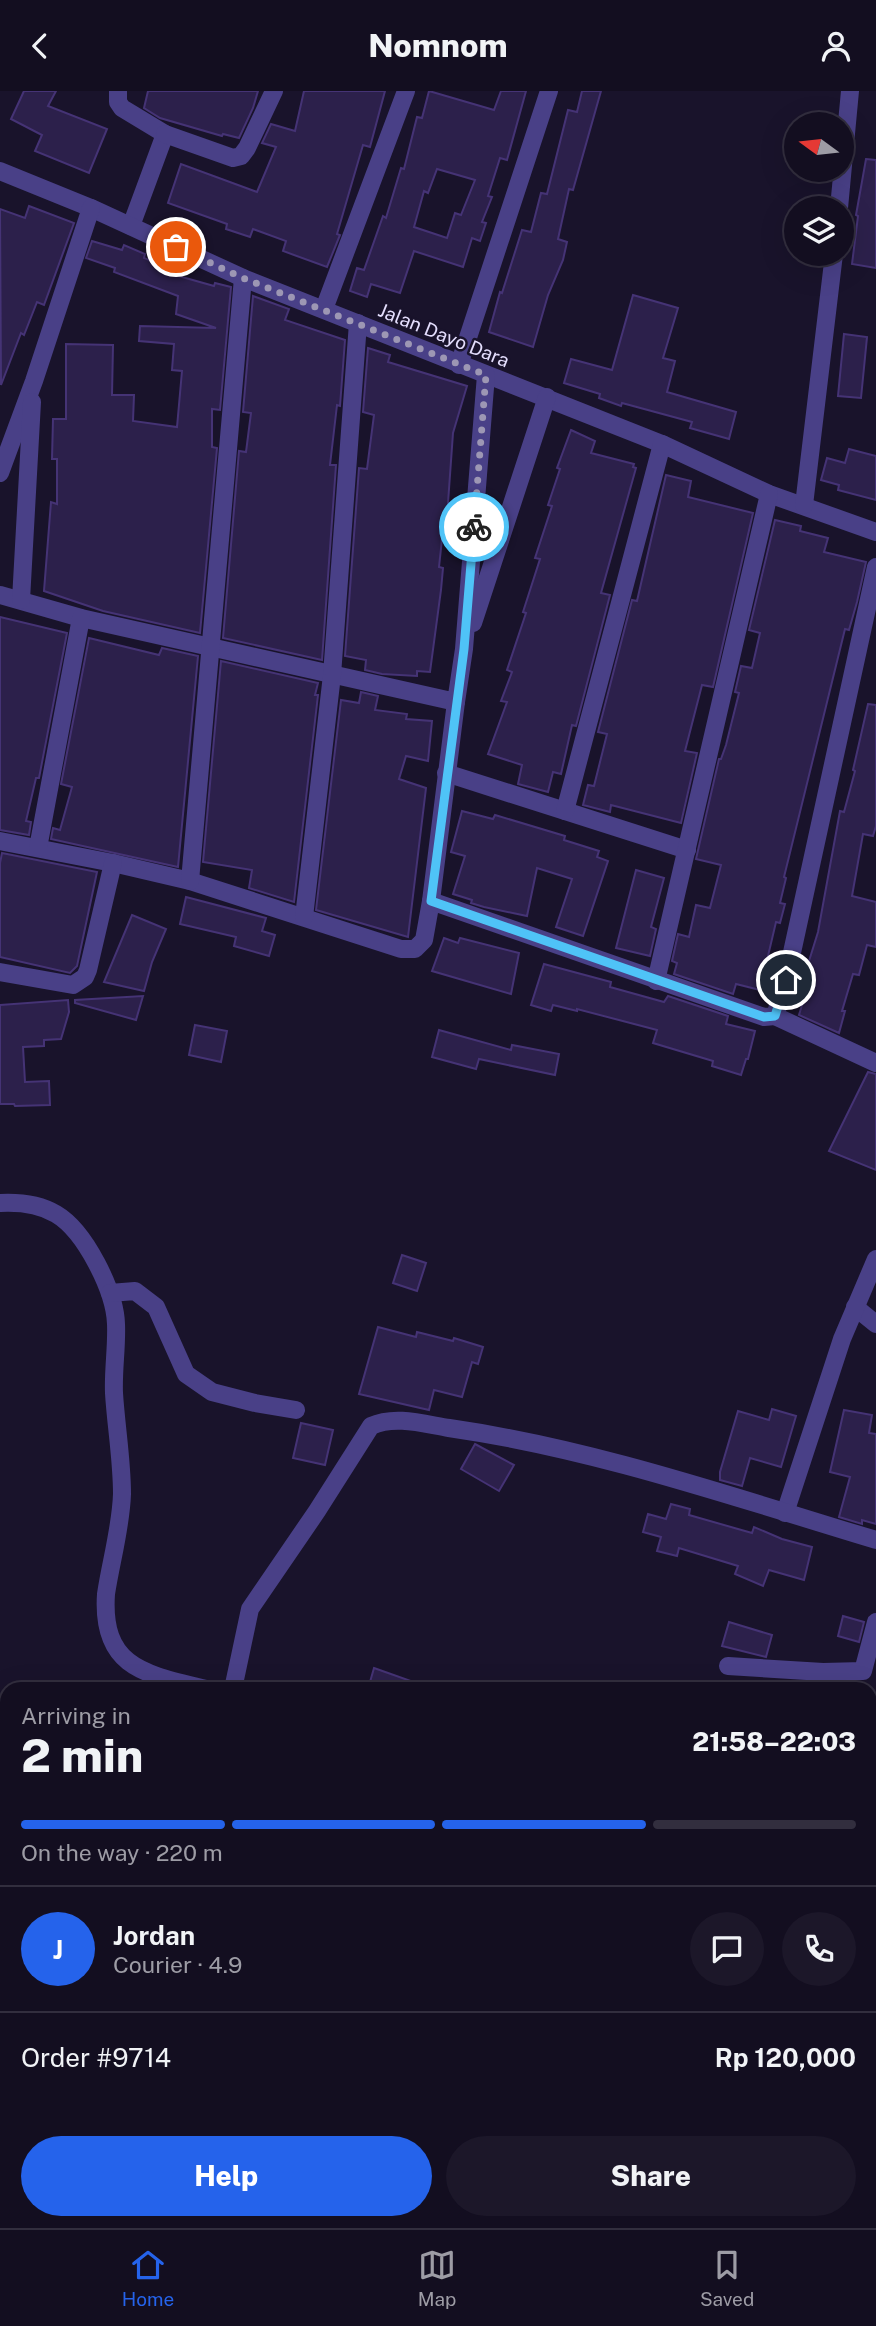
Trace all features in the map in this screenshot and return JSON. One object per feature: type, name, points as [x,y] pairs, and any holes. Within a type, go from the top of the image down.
[{"type":"street","points":[[118,91],[118,102],[122,109],[165,134],[233,158],[241,156],[247,148],[274,91]]},
{"type":"street","points":[[324,309],[406,91]]},
{"type":"street","points":[[459,365],[549,91]]},
{"type":"street","points":[[840,196],[850,91]]},
{"type":"street","points":[[131,226],[165,134]]},
{"type":"street","name":"Jalan Dayo Dara","points":[[0,170],[91,208],[243,278],[662,444],[769,494],[876,532]]},
{"type":"street","points":[[0,473],[34,381],[91,208]]},
{"type":"street","points":[[804,505],[833,266]]},
{"type":"street","points":[[190,881],[243,278]]},
{"type":"street","points":[[304,916],[332,675],[358,323]]},
{"type":"street","points":[[0,841],[190,881],[401,949],[415,949],[424,940],[431,901],[464,649],[486,375]]},
{"type":"street","points":[[21,600],[34,381]]},
{"type":"street","points":[[464,649],[547,397]]},
{"type":"street","points":[[565,811],[662,444]]},
{"type":"street","points":[[656,981],[769,494]]},
{"type":"street","points":[[775,1016],[786,980],[876,568]]},
{"type":"street","points":[[0,595],[81,618],[456,702]]},
{"type":"street","points":[[38,848],[81,618]]},
{"type":"street","points":[[446,773],[687,850]]},
{"type":"street","points":[[0,972],[73,985],[85,977],[92,958],[113,863]]},
{"type":"street","points":[[431,901],[656,981],[764,1017],[775,1016],[876,1063]]},
{"type":"street","points":[[0,1203],[42,1207],[59,1216],[84,1243],[110,1293],[116,1322],[114,1391],[122,1493],[106,1594],[107,1629],[116,1651],[134,1666],[178,1682]]},
{"type":"street","points":[[785,1513],[825,1387],[876,1259]]},
{"type":"street","points":[[110,1293],[135,1291],[156,1307],[186,1374],[212,1392],[296,1410]]},
{"type":"street","points":[[855,1307],[876,1324]]},
{"type":"street","points":[[234,1682],[246,1620],[256,1599],[371,1426],[384,1421],[404,1421],[508,1437],[622,1465],[876,1541]]},
{"type":"street","points":[[728,1666],[823,1672],[862,1680],[876,1622]]},
{"type":"building","points":[[24,91],[56,91],[48,106],[107,129],[89,173],[35,151],[42,135],[11,119]]},
{"type":"building","points":[[148,91],[258,91],[239,138],[223,134],[222,136],[160,118],[144,108]]},
{"type":"building","points":[[304,91],[385,91],[370,147],[363,145],[337,234],[340,235],[327,267],[283,251],[286,241],[253,229],[250,237],[226,229],[227,224],[168,203],[181,164],[257,192],[276,147],[262,143],[271,124],[295,131]]},
{"type":"building","points":[[429,91],[494,110],[501,91],[526,91],[507,160],[500,158],[488,196],[492,197],[482,222],[486,223],[480,241],[472,238],[463,267],[414,251],[400,293],[371,284],[367,297],[350,291],[357,268],[364,270],[383,216],[386,218],[401,168],[404,169],[417,117],[422,118]],"holes":[[[437,169],[475,180],[461,215],[455,213],[447,238],[414,227],[424,191],[428,193]]]},
{"type":"building","points":[[582,91],[601,91],[573,190],[569,189],[558,239],[567,242],[563,260],[548,295],[533,347],[489,332],[522,230],[531,232],[541,193],[547,194],[568,110],[577,112]]},
{"type":"building","points":[[866,159],[876,160],[876,268],[854,264],[856,215]]},
{"type":"building","points":[[29,206],[74,223],[44,305],[37,302],[24,335],[21,333],[1,385],[0,209],[25,218]]},
{"type":"building","points":[[92,241],[122,250],[124,245],[145,254],[144,258],[176,271],[175,275],[214,286],[215,283],[231,287],[220,410],[212,409],[212,447],[217,448],[200,633],[103,611],[44,591],[51,502],[57,504],[57,459],[52,459],[53,419],[66,419],[66,344],[113,345],[112,395],[134,395],[133,421],[177,427],[182,371],[172,370],[174,344],[139,341],[140,326],[216,328],[176,314],[178,296],[114,272],[115,268],[86,258]]},
{"type":"building","points":[[633,295],[678,308],[663,358],[675,361],[667,392],[736,412],[729,439],[690,428],[692,422],[622,403],[621,406],[599,398],[600,394],[564,383],[571,359],[612,370]]},
{"type":"building","points":[[253,296],[289,309],[285,320],[345,340],[340,406],[337,405],[330,465],[336,465],[322,660],[223,638],[239,451],[246,452],[251,413],[243,412]]},
{"type":"building","points":[[844,334],[867,337],[861,398],[838,396]]},
{"type":"building","points":[[368,348],[390,355],[388,362],[467,386],[453,433],[446,531],[443,530],[439,567],[443,568],[441,590],[430,672],[417,671],[417,676],[365,670],[366,660],[345,656],[359,468],[367,469],[374,415],[363,412]]},
{"type":"building","points":[[571,430],[595,441],[591,453],[634,464],[633,467],[636,468],[601,593],[610,595],[576,726],[572,725],[561,774],[553,772],[548,792],[518,784],[522,765],[488,754],[507,702],[501,701],[512,672],[507,670],[540,559],[535,558],[552,506],[548,505],[560,469],[557,468]]},
{"type":"building","points":[[849,449],[876,456],[876,500],[838,490],[839,485],[821,480],[827,458],[845,463]]},
{"type":"building","points":[[666,475],[691,481],[688,497],[753,513],[713,687],[702,685],[685,751],[697,753],[681,823],[611,805],[610,812],[583,805],[588,785],[594,786],[607,734],[598,732],[632,600],[637,601]]},
{"type":"building","points":[[775,520],[801,526],[800,531],[828,538],[824,552],[866,562],[849,630],[845,629],[784,877],[786,878],[780,903],[785,904],[780,923],[776,922],[760,990],[736,984],[733,994],[674,974],[677,963],[672,961],[678,934],[689,937],[696,905],[710,908],[721,865],[696,859],[719,759],[726,745],[739,693],[735,692],[741,666],[752,668],[760,633],[749,630]]},
{"type":"building","points":[[0,617],[67,633],[39,778],[36,778],[26,821],[31,822],[29,835],[0,830]]},
{"type":"building","points":[[89,638],[159,655],[162,648],[198,656],[178,867],[51,839],[53,828],[60,830],[72,787],[61,784]]},
{"type":"building","points":[[221,661],[318,683],[294,902],[249,888],[252,870],[203,862]]},
{"type":"building","points":[[361,692],[378,696],[375,710],[407,714],[406,719],[432,721],[428,761],[406,756],[399,779],[426,788],[408,937],[316,910],[341,700],[359,703]]},
{"type":"building","points":[[868,704],[876,705],[876,826],[873,836],[863,834],[852,896],[876,902],[876,947],[867,945],[859,975],[853,974],[842,1011],[845,1011],[839,1033],[799,1015],[806,992],[800,990],[818,932],[840,811],[844,812],[855,771],[853,770]]},
{"type":"building","points":[[462,811],[493,819],[495,815],[565,836],[564,840],[599,851],[597,857],[608,861],[583,936],[556,927],[572,879],[537,868],[527,916],[484,907],[453,894],[465,856],[451,852]]},
{"type":"building","points":[[2,853],[97,872],[77,966],[70,973],[0,957]]},
{"type":"building","points":[[636,870],[664,878],[651,927],[656,929],[650,956],[616,948]]},
{"type":"building","points":[[186,897],[266,918],[262,931],[275,935],[269,956],[234,946],[236,937],[180,924]]},
{"type":"building","points":[[132,915],[166,929],[152,962],[144,991],[104,982]]},
{"type":"building","points":[[444,938],[458,943],[460,938],[519,953],[511,994],[432,971]]},
{"type":"building","points":[[544,964],[611,982],[610,987],[664,1002],[668,996],[728,1016],[726,1024],[755,1031],[741,1075],[712,1066],[713,1061],[653,1043],[657,1030],[577,1009],[553,1005],[551,1011],[531,1005]]},
{"type":"building","points":[[143,996],[136,1020],[75,1003],[75,1000]]},
{"type":"building","points":[[68,1000],[69,1012],[61,1039],[44,1040],[44,1046],[23,1047],[25,1082],[49,1081],[50,1105],[0,1104],[0,1005]]},
{"type":"building","points":[[195,1025],[227,1031],[221,1062],[189,1055]]},
{"type":"building","points":[[439,1030],[511,1050],[512,1045],[559,1054],[555,1075],[479,1059],[476,1069],[432,1057]]},
{"type":"building","points":[[868,1072],[876,1074],[876,1170],[829,1151]]},
{"type":"building","points":[[402,1255],[426,1263],[417,1291],[393,1283]]},
{"type":"building","points":[[378,1327],[416,1337],[417,1332],[453,1341],[454,1338],[483,1347],[478,1364],[472,1362],[462,1397],[434,1390],[429,1410],[359,1394]]},
{"type":"building","points":[[772,1409],[796,1416],[781,1467],[750,1458],[742,1486],[720,1480],[738,1411],[769,1420]]},
{"type":"building","points":[[844,1410],[872,1415],[869,1433],[876,1434],[876,1524],[862,1520],[862,1524],[839,1517],[850,1477],[830,1472]]},
{"type":"building","points":[[301,1423],[333,1430],[325,1465],[293,1458]]},
{"type":"building","points":[[475,1444],[514,1465],[499,1491],[461,1469]]},
{"type":"building","points":[[671,1504],[690,1509],[689,1515],[752,1533],[754,1527],[782,1539],[812,1547],[804,1580],[769,1570],[763,1586],[735,1574],[738,1566],[679,1548],[677,1556],[657,1551],[661,1537],[643,1532],[648,1514],[666,1519]]},
{"type":"building","points":[[843,1616],[864,1622],[859,1642],[838,1636]]},
{"type":"building","points":[[729,1622],[772,1635],[766,1657],[722,1646]]},
{"type":"building","points":[[374,1668],[414,1682],[370,1682]]},
{"type":"way so far","points":[[176,247],[243,278],[486,375],[474,527]]},
{"type":"route","points":[[474,527],[464,649],[431,901],[764,1017],[775,1016],[786,980]]}]
